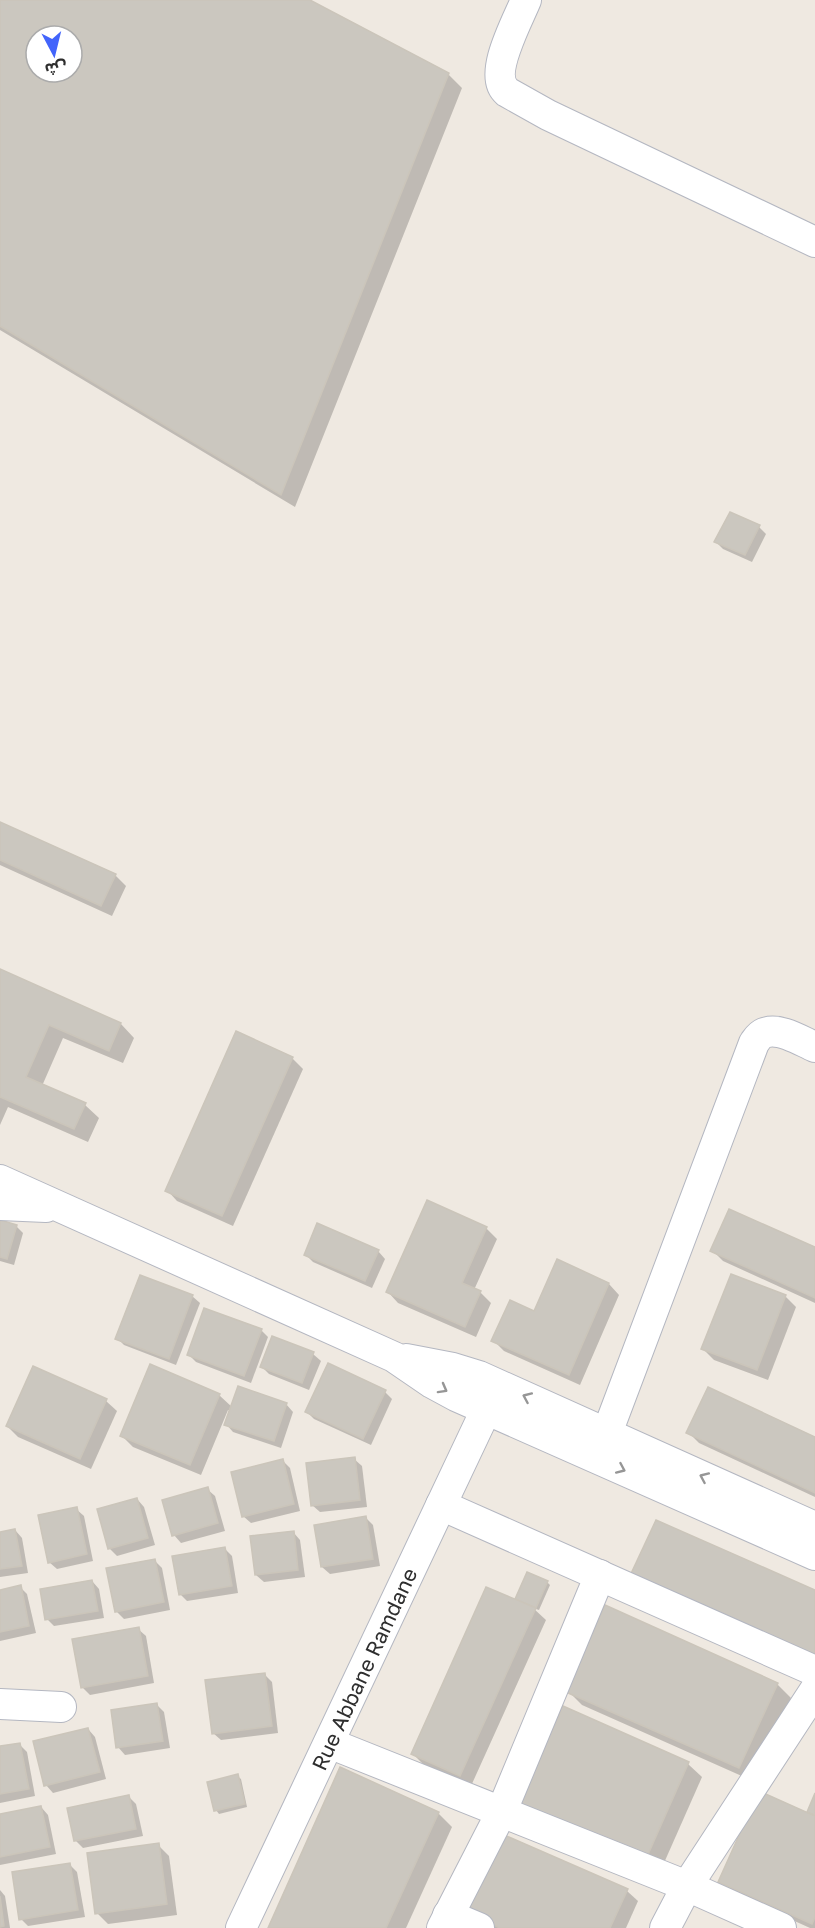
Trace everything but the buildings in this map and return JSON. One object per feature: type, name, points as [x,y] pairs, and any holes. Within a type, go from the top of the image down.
[{"type":"street","points":[[526,0],[503,58],[500,81],[502,88],[548,115],[815,242]]},
{"type":"street","points":[[607,1433],[754,1043],[760,1035],[772,1032],[781,1033],[815,1047]]},
{"type":"street","points":[[0,1180],[394,1357],[432,1383],[486,1410],[729,1503],[815,1527]]},
{"type":"street","points":[[0,1205],[64,1208]]},
{"type":"street","points":[[394,1357],[423,1361],[478,1376],[607,1433],[815,1555]]},
{"type":"street","name":"Rue Abbane Ramdane","points":[[241,1928],[486,1410]]},
{"type":"street","points":[[441,1505],[815,1671]]},
{"type":"street","points":[[478,1928],[445,1922],[501,1812],[600,1575]]},
{"type":"street","points":[[665,1928],[687,1886],[815,1690]]},
{"type":"street","points":[[0,1704],[61,1707]]},
{"type":"street","points":[[329,1743],[687,1886],[782,1928]]}]
